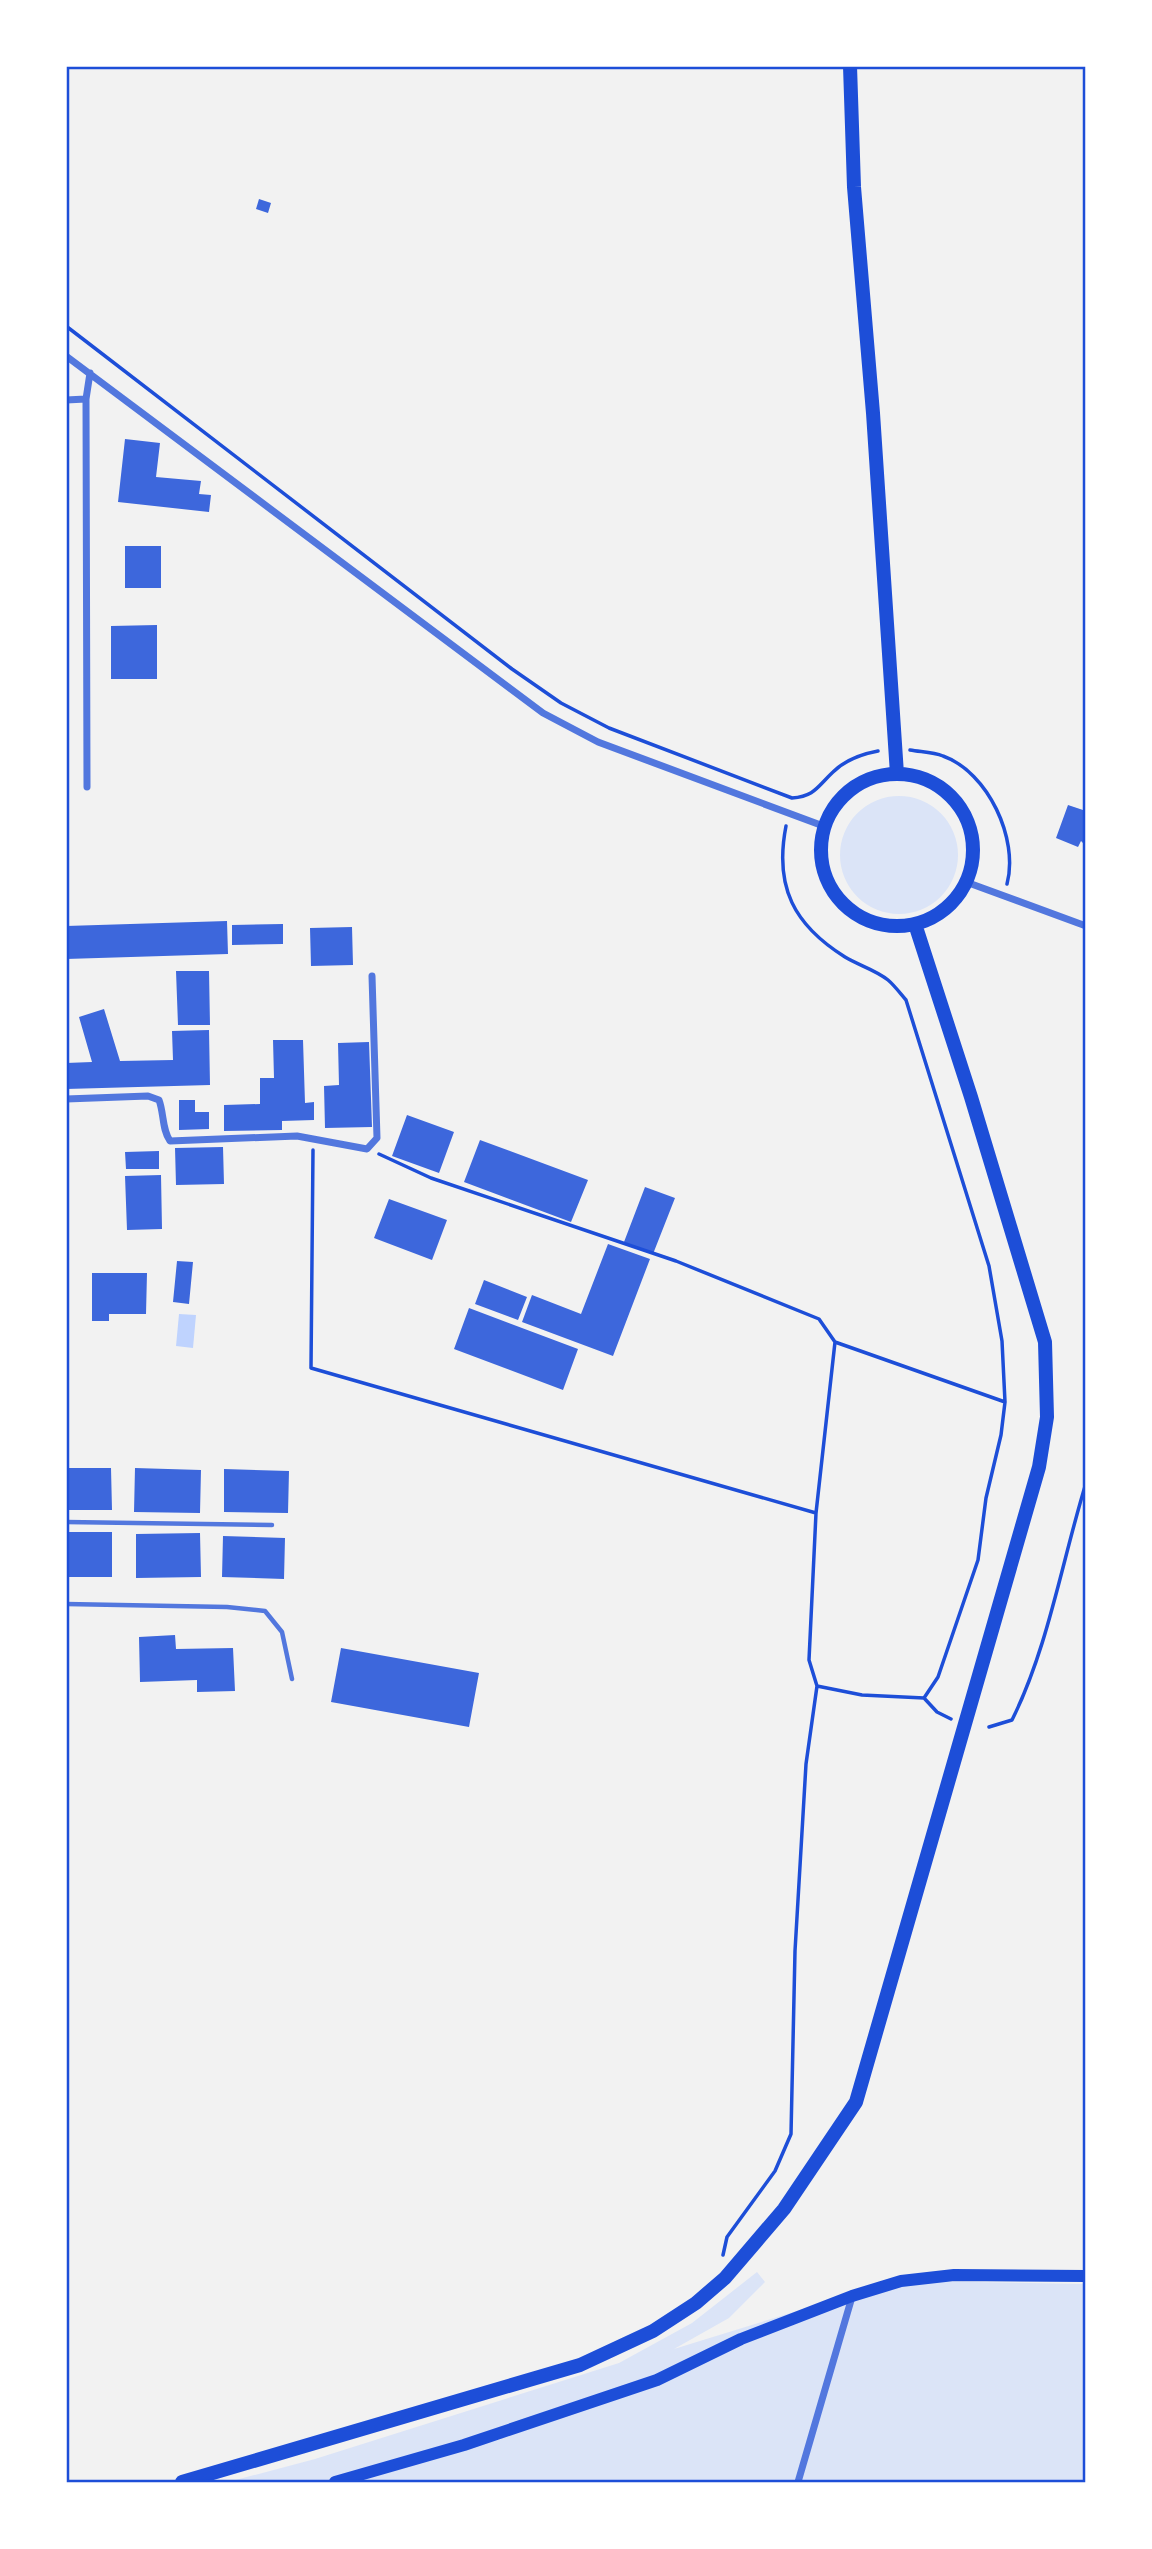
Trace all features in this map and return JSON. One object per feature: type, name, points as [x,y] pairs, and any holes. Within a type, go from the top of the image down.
[{"type":"main road","points":[[850,66],[854,187],[873,413],[897,774]]},
{"type":"main road","points":[[897,774],[930,781],[944,790],[965,816],[973,849],[972,866],[966,882],[946,908],[915,924],[898,926],[865,919],[851,910],[829,884],[821,851],[825,827],[837,803],[849,791],[864,782],[897,774]]},
{"type":"main road","points":[[182,2483],[580,2365],[653,2331],[726,2278],[784,2209],[856,2102],[1039,1467],[1045,1429],[1045,1342],[915,924]]},
{"type":"main road","points":[[335,2483],[464,2445],[657,2380],[741,2339],[852,2296],[901,2281],[954,2275],[1086,2276]]},
{"type":"street","points":[[66,356],[543,713],[598,742],[825,827]]},
{"type":"street","points":[[87,786],[86,399],[90,373]]},
{"type":"street","points":[[66,400],[86,399]]},
{"type":"street","points":[[966,882],[1086,926]]},
{"type":"street","points":[[66,1099],[148,1096],[159,1100],[164,1113],[166,1135],[170,1141],[297,1136],[367,1149],[377,1138],[372,976]]},
{"type":"street","points":[[798,2483],[852,2296]]},
{"type":"lane","points":[[66,1522],[272,1524]]},
{"type":"lane","points":[[66,1604],[227,1607],[265,1611],[282,1632],[292,1679]]},
{"type":"path","points":[[66,326],[512,670],[561,703],[609,728],[792,798],[808,796],[834,771],[862,754],[894,748],[944,756],[968,771],[994,802],[1009,837],[1011,871],[1004,896]]},
{"type":"path","points":[[788,813],[784,836],[786,890],[802,923],[821,941],[847,959],[887,979],[906,999],[989,1266],[1002,1340],[1004,1402],[1001,1435],[986,1498],[978,1560],[938,1677],[924,1698]]},
{"type":"path","points":[[313,1139],[311,1368],[816,1513]]},
{"type":"path","points":[[367,1149],[431,1178],[676,1261],[819,1319],[835,1342],[1004,1402]]},
{"type":"path","points":[[726,2278],[723,2250],[727,2236],[775,2171],[791,2134],[795,1951],[806,1764],[817,1686],[808,1660],[816,1513],[835,1342]]},
{"type":"path","points":[[989,1727],[1012,1720],[1023,1699],[1086,1483]]},
{"type":"path","points":[[817,1686],[862,1695],[924,1698],[937,1712],[956,1722]]},
{"type":"shaded area","points":[[899,796],[922,800],[941,813],[954,832],[958,855],[954,878],[941,897],[922,910],[899,914],[876,910],[857,897],[844,878],[840,855],[844,832],[857,813],[876,800]]},
{"type":"shaded area","points":[[757,2272],[765,2282],[729,2318],[674,2349],[813,2306],[909,2281],[1085,2284],[1085,2482],[228,2482],[315,2459],[619,2363],[692,2323]]},
{"type":"water","points":[[179,1314],[196,1315],[193,1348],[176,1346]]},
{"type":"building","points":[[259,199],[271,203],[268,213],[256,209]]},
{"type":"building","points":[[125,439],[160,443],[156,477],[201,481],[199,494],[211,495],[209,512],[118,502]]},
{"type":"building","points":[[125,546],[161,546],[161,588],[125,588]]},
{"type":"building","points":[[157,625],[157,679],[111,679],[111,626]]},
{"type":"building","points":[[1068,805],[1086,811],[1086,846],[1081,841],[1078,847],[1056,838]]},
{"type":"building","points":[[227,921],[228,954],[66,959],[66,926]]},
{"type":"building","points":[[283,924],[283,944],[232,945],[232,925]]},
{"type":"building","points":[[352,927],[353,965],[311,966],[310,928]]},
{"type":"building","points":[[176,971],[209,971],[210,1025],[178,1025]]},
{"type":"building","points":[[104,1009],[120,1061],[173,1060],[172,1031],[209,1030],[210,1085],[66,1089],[66,1063],[92,1062],[79,1017]]},
{"type":"building","points":[[273,1040],[303,1040],[305,1103],[314,1102],[314,1120],[282,1121],[282,1130],[224,1131],[224,1105],[260,1104],[260,1078],[274,1078]]},
{"type":"building","points":[[369,1042],[372,1127],[325,1128],[324,1086],[339,1085],[338,1043]]},
{"type":"building","points":[[179,1100],[195,1100],[195,1112],[209,1112],[209,1129],[179,1130]]},
{"type":"building","points":[[407,1115],[454,1132],[439,1173],[392,1156]]},
{"type":"building","points":[[480,1140],[588,1180],[571,1222],[464,1182]]},
{"type":"building","points":[[223,1147],[224,1184],[176,1185],[175,1148]]},
{"type":"building","points":[[159,1151],[159,1169],[126,1169],[125,1152]]},
{"type":"building","points":[[161,1175],[162,1229],[127,1230],[125,1176]]},
{"type":"building","points":[[645,1187],[675,1198],[653,1254],[624,1242]]},
{"type":"building","points":[[389,1199],[447,1220],[432,1260],[374,1238]]},
{"type":"building","points":[[608,1244],[650,1259],[613,1356],[522,1322],[532,1295],[581,1314]]},
{"type":"building","points":[[177,1261],[193,1262],[189,1304],[173,1302]]},
{"type":"building","points":[[92,1273],[147,1273],[146,1314],[109,1314],[109,1321],[92,1321]]},
{"type":"building","points":[[484,1280],[527,1297],[518,1320],[475,1304]]},
{"type":"building","points":[[469,1308],[578,1349],[563,1390],[454,1349]]},
{"type":"building","points":[[66,1468],[111,1468],[112,1510],[66,1510]]},
{"type":"building","points":[[135,1468],[201,1470],[200,1513],[134,1512]]},
{"type":"building","points":[[224,1469],[289,1471],[288,1513],[224,1512]]},
{"type":"building","points":[[66,1532],[112,1532],[112,1577],[66,1577]]},
{"type":"building","points":[[200,1533],[201,1577],[136,1578],[136,1534]]},
{"type":"building","points":[[223,1536],[285,1538],[284,1579],[222,1577]]},
{"type":"building","points":[[175,1635],[176,1649],[233,1648],[235,1691],[197,1692],[197,1680],[140,1682],[139,1637]]},
{"type":"building","points":[[341,1648],[479,1673],[469,1727],[331,1702]]}]
